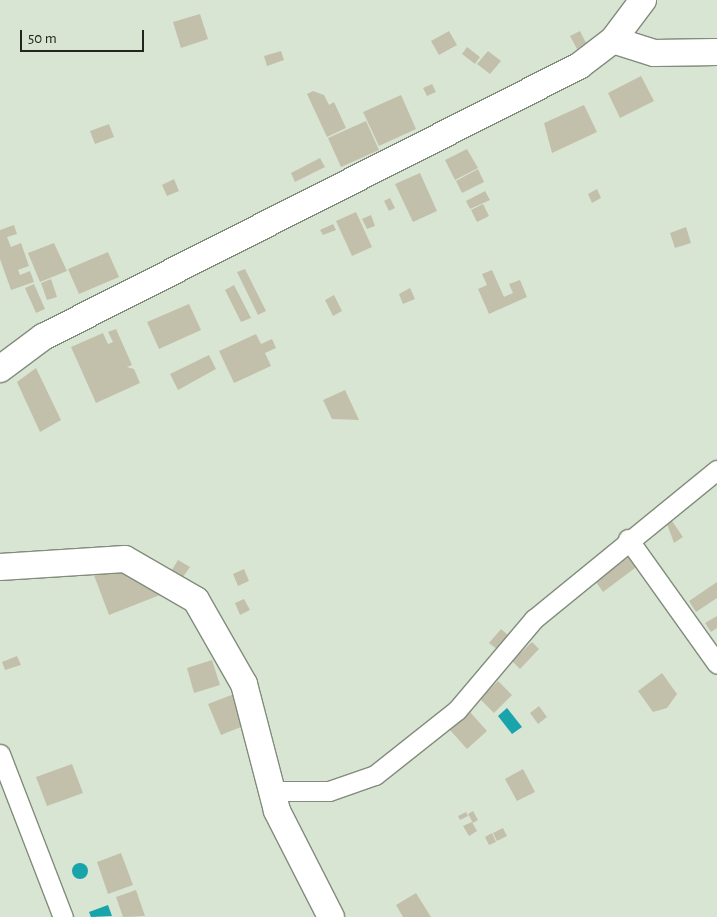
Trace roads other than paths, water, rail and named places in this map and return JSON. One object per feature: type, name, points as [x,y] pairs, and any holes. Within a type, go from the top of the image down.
[{"type":"main road","points":[[0,369],[43,337],[579,66],[613,40],[643,0]]},
{"type":"main road","points":[[613,40],[654,53],[717,52]]},
{"type":"main road","points":[[0,567],[125,558],[196,600],[244,684],[277,811],[331,917]]},
{"type":"street","points":[[272,791],[329,791],[376,775],[457,710],[534,619],[628,539],[717,470]]},
{"type":"street","points":[[628,539],[717,664]]},
{"type":"street","points":[[0,754],[63,917]]},
{"type":"water","points":[[507,708],[522,727],[512,734],[498,716]]},
{"type":"water","points":[[80,863],[88,871],[80,879],[72,871]]},
{"type":"water","points":[[108,905],[112,916],[91,917],[89,912]]}]
